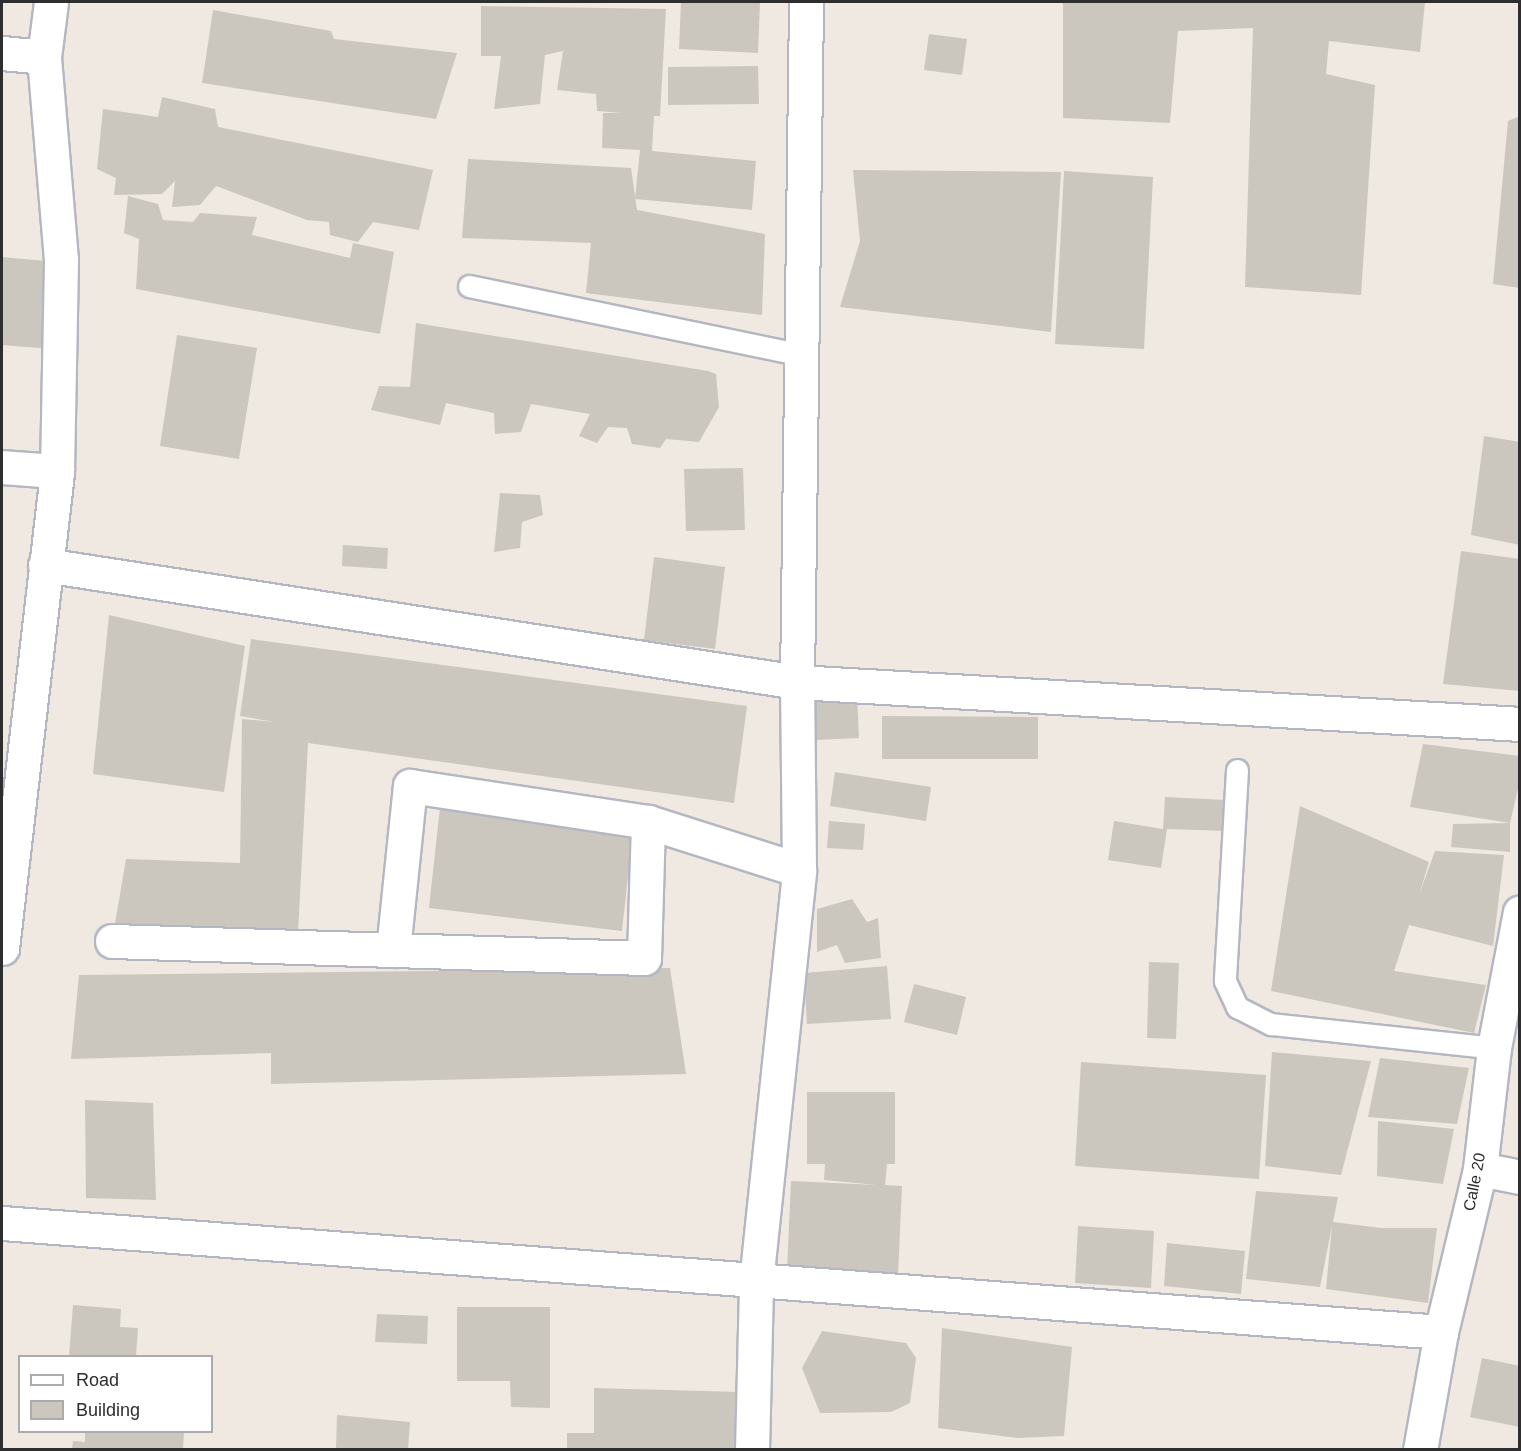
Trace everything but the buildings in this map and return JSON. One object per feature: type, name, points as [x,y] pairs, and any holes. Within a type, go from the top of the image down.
[{"type":"street","points":[[2,948],[8,816],[57,471],[61,260],[44,57],[51,2]]},
{"type":"street","points":[[752,1449],[756,1282],[800,870],[798,682],[806,2]]},
{"type":"street","points":[[2,53],[44,57]]},
{"type":"street","points":[[2,467],[57,471]]},
{"type":"street","points":[[45,565],[798,682],[1520,724]]},
{"type":"street","points":[[393,950],[410,786],[648,822],[800,870]]},
{"type":"street","points":[[112,941],[644,958],[648,822]]},
{"type":"street","name":"Calle 20","points":[[1420,1449],[1441,1332],[1480,1169],[1494,1048],[1520,912]]},
{"type":"street","points":[[1480,1169],[1520,1177]]},
{"type":"street","points":[[2,1223],[756,1282],[1441,1332]]},
{"type":"lane","points":[[469,286],[802,355]]},
{"type":"lane","points":[[1237,770],[1224,981],[1237,1007],[1271,1024],[1494,1048]]}]
